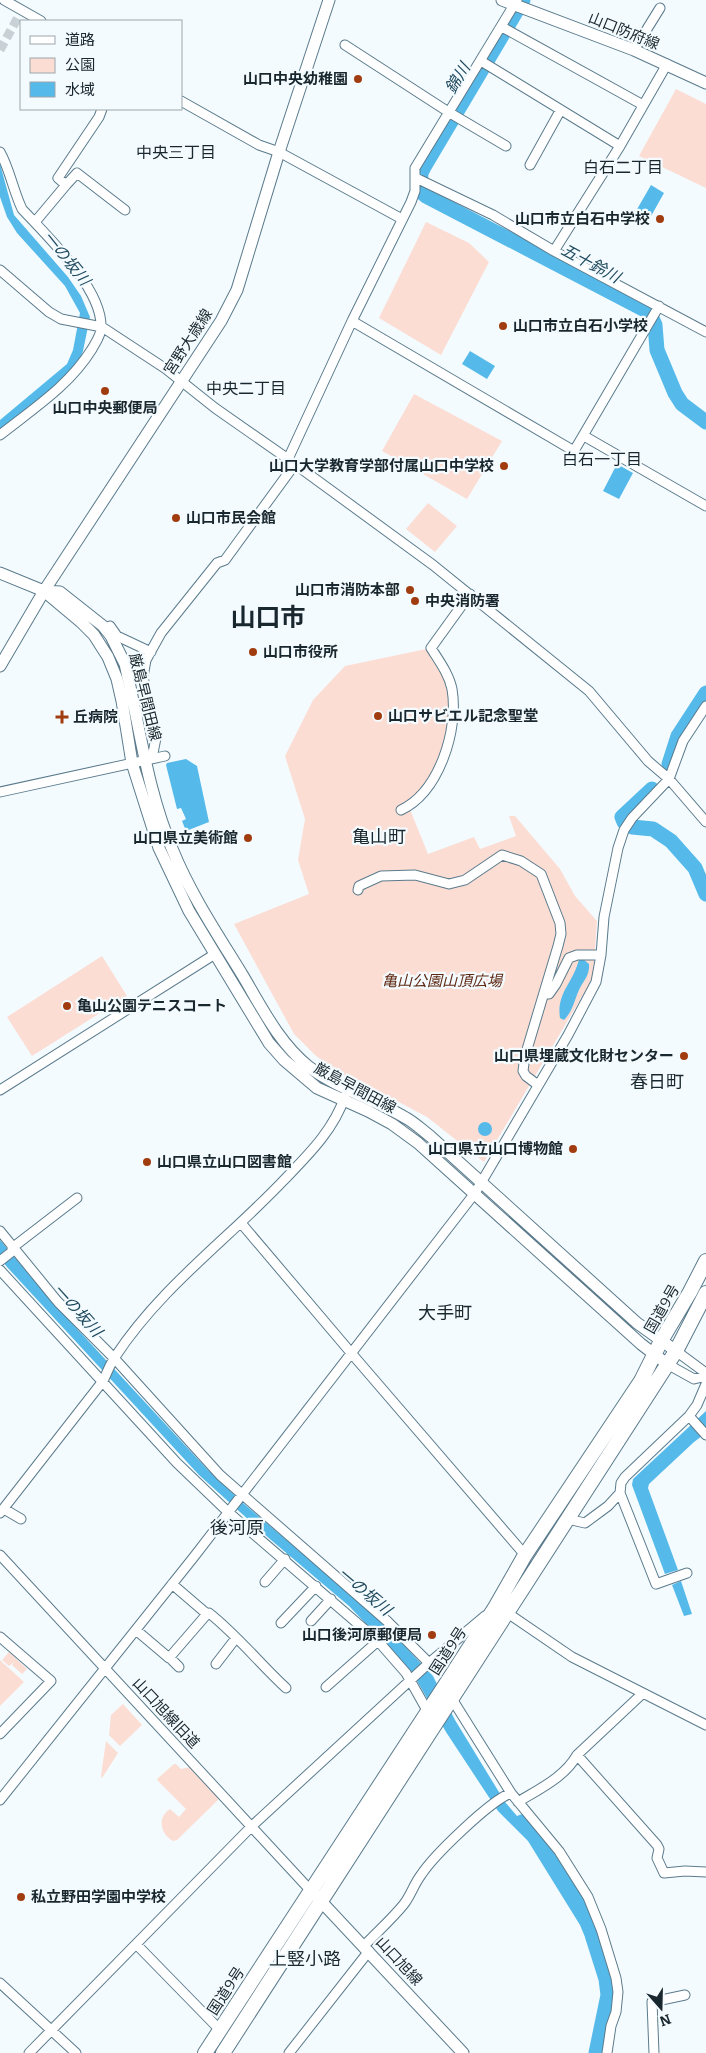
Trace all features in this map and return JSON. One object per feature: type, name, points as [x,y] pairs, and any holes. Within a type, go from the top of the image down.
[{"type":"highway","name":"国道9号","points":[[502,1610],[525,1555],[642,1381],[661,1341],[706,1261]]},
{"type":"highway","name":"国道9号","points":[[205,2053],[311,1891],[432,1713],[449,1696],[502,1610],[567,1519],[676,1350],[706,1293]]},
{"type":"highway","name":"国道9号","points":[[222,2053],[322,1901],[432,1713]]},
{"type":"main road","name":"宮野大歳線","points":[[0,666],[44,592],[180,381],[221,321],[237,290],[279,152],[329,0]]},
{"type":"main road","name":"山口防府線","points":[[502,0],[634,50],[706,83]]},
{"type":"main road","points":[[0,573],[44,592]]},
{"type":"main road","name":"厳島早間田線","points":[[44,592],[60,592],[93,618],[111,636],[126,664],[162,821],[186,881],[273,1026],[291,1050],[345,1096],[418,1143],[654,1355],[667,1364]]},
{"type":"main road","name":"厳島早間田線","points":[[44,592],[94,635],[108,657],[117,679],[122,701],[132,763],[148,816],[174,882],[257,1025],[284,1060],[317,1088],[345,1096],[372,1100],[408,1118],[637,1323],[676,1350]]},
{"type":"main road","name":"山口旭線","points":[[311,1891],[463,2053]]},
{"type":"street","points":[[4,0],[39,20]]},
{"type":"street","points":[[22,10],[26,0]]},
{"type":"street","points":[[148,759],[156,738],[144,676],[146,660],[161,633],[217,563],[226,560],[292,461],[352,321],[415,191],[415,168],[502,27],[518,5]]},
{"type":"street","points":[[634,50],[660,8]]},
{"type":"street","points":[[502,27],[643,105]]},
{"type":"street","points":[[345,45],[450,113],[506,146]]},
{"type":"street","points":[[481,61],[620,146]]},
{"type":"street","points":[[554,251],[620,146],[667,64]]},
{"type":"street","points":[[182,102],[258,145],[279,152],[402,219]]},
{"type":"street","points":[[66,185],[58,178],[99,117],[101,110]]},
{"type":"street","points":[[530,165],[560,111]]},
{"type":"street","points":[[0,152],[6,162],[15,194],[22,209],[87,284],[98,309],[100,334],[78,369],[62,386],[0,435]]},
{"type":"street","points":[[35,222],[77,173],[125,210]]},
{"type":"street","points":[[416,178],[493,215],[657,309],[706,332]]},
{"type":"street","points":[[0,270],[49,312],[61,319],[98,326],[166,369],[215,408],[402,541],[470,594],[589,691],[648,761],[669,779],[706,822]]},
{"type":"street","points":[[352,321],[574,451],[657,309]]},
{"type":"street","points":[[584,436],[706,506]]},
{"type":"street","points":[[400,810],[410,806],[440,769],[453,717],[452,690],[447,674],[431,648],[470,594]]},
{"type":"street","points":[[93,618],[106,622],[117,636],[151,652]]},
{"type":"street","points":[[0,1800],[106,1669],[475,1193],[480,1181],[568,1035],[596,982],[601,955],[604,917],[618,848],[624,830],[632,818],[669,779],[683,740],[706,706]]},
{"type":"street","points":[[0,792],[165,756]]},
{"type":"street","points":[[358,890],[359,886],[381,876],[415,875],[449,884],[465,880],[502,855],[530,866],[541,874],[560,923],[561,934],[523,1071],[526,1076],[538,1084]]},
{"type":"street","points":[[0,1090],[215,954]]},
{"type":"street","points":[[545,994],[549,994],[556,984],[569,958],[577,955],[601,955]]},
{"type":"street","points":[[22,1520],[2,1511],[104,1379],[113,1360],[154,1306],[241,1222],[318,1143],[338,1114],[345,1096]]},
{"type":"street","points":[[0,1261],[77,1198]]},
{"type":"street","points":[[241,1222],[525,1555]]},
{"type":"street","points":[[0,1231],[12,1250],[58,1302],[240,1496],[387,1621],[427,1664]]},
{"type":"street","points":[[0,1270],[104,1379],[177,1463],[392,1655],[412,1679],[432,1713]]},
{"type":"street","points":[[676,1350],[706,1375]]},
{"type":"street","points":[[667,1364],[694,1379],[706,1375]]},
{"type":"street","points":[[687,1573],[656,1584],[620,1493],[621,1483],[625,1477],[691,1418],[706,1384]]},
{"type":"street","points":[[691,1418],[706,1435]]},
{"type":"street","points":[[567,1519],[585,1523],[608,1506],[620,1493]]},
{"type":"street","points":[[265,1582],[284,1559]]},
{"type":"street","name":"山口旭線旧道","points":[[2,1561],[106,1669],[311,1891]]},
{"type":"street","points":[[172,1584],[207,1614],[209,1613],[224,1624],[286,1688]]},
{"type":"street","points":[[281,1623],[316,1586]]},
{"type":"street","points":[[311,1621],[331,1599]]},
{"type":"street","points":[[29,2053],[252,1826],[427,1664],[502,1610],[572,1657],[706,1725]]},
{"type":"street","points":[[169,1657],[207,1614]]},
{"type":"street","points":[[136,1630],[179,1667]]},
{"type":"street","points":[[0,1637],[51,1680],[0,1734]]},
{"type":"street","points":[[216,1664],[236,1638]]},
{"type":"street","points":[[326,1687],[378,1641]]},
{"type":"street","points":[[518,1802],[555,1779],[573,1762],[577,1755],[642,1694]]},
{"type":"street","points":[[449,1696],[507,1794],[518,1802],[570,1867],[588,1897],[602,1929],[613,1962],[618,1992],[616,2012],[611,2026],[607,2053]]},
{"type":"street","points":[[577,1755],[657,1845],[659,1849],[657,1858],[664,1873],[706,1872]]},
{"type":"street","points":[[289,2053],[366,1948],[404,1904],[421,1874],[484,1810],[507,1794]]},
{"type":"street","points":[[136,1944],[220,2030]]},
{"type":"street","points":[[0,1983],[76,2053]]},
{"type":"street","points":[[654,2053],[652,2002],[685,1995]]},
{"type":"green space","points":[[676,89],[706,104],[706,188],[639,156]]},
{"type":"green space","points":[[426,222],[469,243],[489,262],[441,355],[379,318]]},
{"type":"green space","points":[[414,394],[502,441],[467,499],[382,451]]},
{"type":"green space","points":[[428,503],[457,526],[435,552],[406,529]]},
{"type":"green space","name":"亀山公園山頂広場","points":[[431,648],[447,674],[453,717],[440,769],[409,807],[428,854],[474,837],[480,849],[516,836],[509,816],[515,816],[560,869],[575,896],[597,921],[593,978],[484,1162],[427,1117],[395,1100],[358,1084],[315,1055],[294,1034],[234,924],[309,894],[298,860],[305,819],[285,756],[313,700],[345,666]]},
{"type":"green space","name":"亀山公園テニスコート","points":[[102,956],[127,996],[32,1056],[7,1017]]},
{"type":"green space","points":[[9,1652],[27,1669],[22,1674],[12,1665],[14,1662],[9,1666],[2,1660]]},
{"type":"green space","points":[[0,1660],[24,1682],[0,1706]]},
{"type":"green space","points":[[123,1704],[142,1725],[120,1746],[109,1735],[111,1715]]},
{"type":"green space","points":[[106,1741],[118,1753],[102,1778],[101,1776]]},
{"type":"green space","points":[[174,1764],[181,1769],[190,1767],[218,1797],[218,1800],[177,1840],[173,1841],[163,1830],[163,1816],[170,1809],[179,1817],[186,1809],[157,1779]]},
{"type":"water","points":[[0,164],[14,215],[68,277],[81,296],[90,317],[80,359],[60,383],[0,429],[0,420],[67,364],[73,350],[80,313],[65,286],[17,233],[7,217],[0,197]]},
{"type":"water","points":[[651,185],[664,193],[650,218],[636,211]]},
{"type":"water","points":[[470,351],[495,366],[487,379],[462,364]]},
{"type":"water","points":[[617,464],[633,473],[619,499],[603,491]]},
{"type":"water","points":[[186,759],[197,766],[209,822],[186,831],[182,821],[186,819],[181,808],[177,809],[166,765],[167,763]]},
{"type":"water","points":[[579,959],[583,959],[589,964],[589,971],[564,1020],[560,1018],[559,1009],[563,994],[577,967]]},
{"type":"water","points":[[485,1122],[490,1124],[492,1129],[490,1134],[485,1136],[480,1134],[478,1129],[480,1124]]},
{"type":"water","points":[[0,1240],[54,1304],[207,1469],[243,1503],[377,1617],[433,1676],[455,1720],[505,1802],[517,1816],[522,1814],[576,1884],[590,1910],[605,1950],[600,1956],[592,1954],[580,1925],[528,1841],[498,1811],[446,1732],[412,1672],[349,1606],[271,1540],[199,1475],[7,1267],[0,1258]]},
{"type":"water","points":[[706,1411],[706,1433],[649,1484],[648,1488],[678,1570],[665,1574],[632,1485],[633,1479]]},
{"type":"water","points":[[681,1581],[692,1614],[684,1616],[672,1585]]},
{"type":"waterway","name":"五十鈴川","points":[[523,0],[424,167],[421,173],[420,191],[426,196],[649,312],[655,325],[657,350],[675,393],[682,404],[706,422]]},
{"type":"waterway","name":"五十鈴川","points":[[669,764],[678,736],[706,693]]},
{"type":"waterway","name":"五十鈴川","points":[[652,789],[622,817],[624,822],[632,827],[653,829],[671,841],[695,868],[706,894]]},
{"type":"waterway","name":"一の坂川","points":[[593,1938],[606,1979],[608,1995],[596,2053]]},
{"type":"tunnel","points":[[0,50],[22,10]]},
{"type":"place","name":"山口中央幼稚園","points":[[358,79]]},
{"type":"place","name":"山口市立白石中学校","points":[[660,219]]},
{"type":"place","name":"山口市立白石小学校","points":[[503,326]]},
{"type":"place","name":"山口中央郵便局","points":[[105,391]]},
{"type":"place","name":"山口大学教育学部付属山口中学校","points":[[504,466]]},
{"type":"place","name":"山口市民会館","points":[[176,518]]},
{"type":"place","name":"山口市消防本部","points":[[410,590]]},
{"type":"place","name":"中央消防署","points":[[415,601]]},
{"type":"place","name":"山口市役所","points":[[253,652]]},
{"type":"place","name":"山口サビエル記念聖堂","points":[[378,716]]},
{"type":"place","name":"丘病院","points":[[62,717]]},
{"type":"place","name":"山口県立美術館","points":[[248,838]]},
{"type":"place","name":"亀山公園テニスコート","points":[[67,1006]]},
{"type":"place","name":"山口県埋蔵文化財センター","points":[[684,1056]]},
{"type":"place","name":"山口県立山口博物館","points":[[573,1149]]},
{"type":"place","name":"山口県立山口図書館","points":[[147,1162]]},
{"type":"place","name":"山口後河原郵便局","points":[[432,1635]]},
{"type":"place","name":"私立野田学園中学校","points":[[21,1897]]},
{"type":"district","name":"中央三丁目","points":[[176,152]]},
{"type":"district","name":"白石二丁目","points":[[623,167]]},
{"type":"district","name":"中央二丁目","points":[[246,388]]},
{"type":"district","name":"白石一丁目","points":[[602,459]]},
{"type":"district","name":"山口市","points":[[268,617]]},
{"type":"district","name":"亀山町","points":[[379,837]]},
{"type":"district","name":"春日町","points":[[657,1082]]},
{"type":"district","name":"大手町","points":[[445,1313]]},
{"type":"district","name":"後河原","points":[[237,1528]]},
{"type":"district","name":"上竪小路","points":[[305,1959]]},
{"type":"water label","name":"錦川","points":[[457,78]]}]
